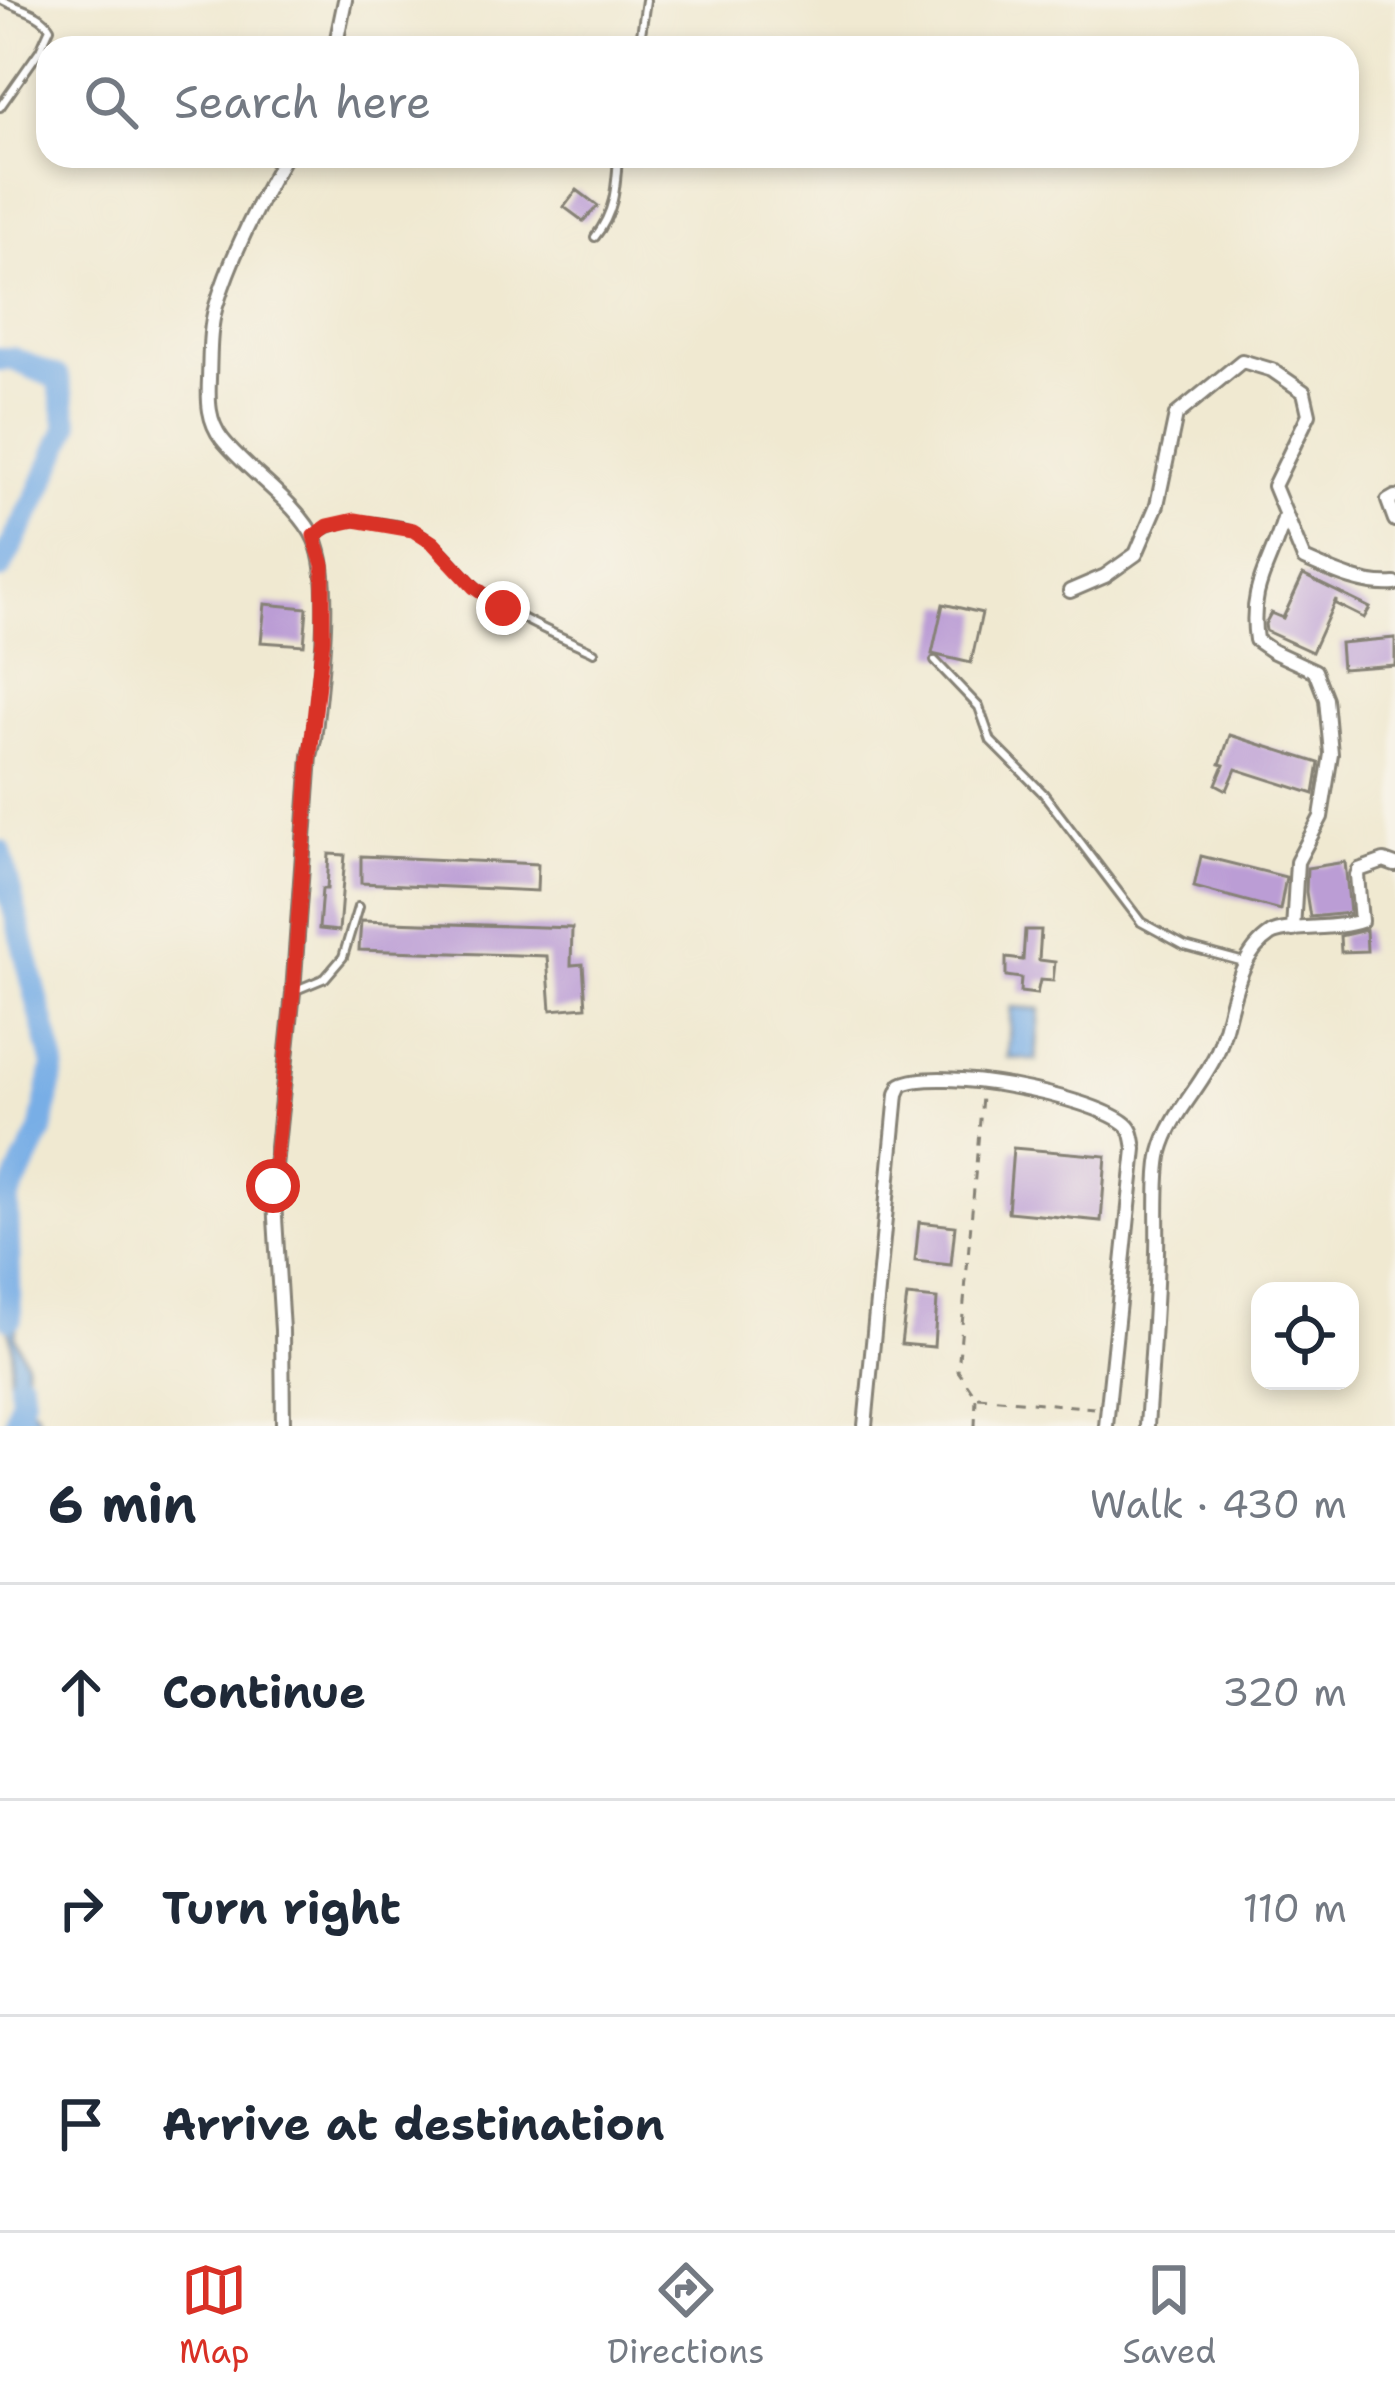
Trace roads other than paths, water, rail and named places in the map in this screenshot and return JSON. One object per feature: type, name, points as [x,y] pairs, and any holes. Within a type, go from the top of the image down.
[{"type":"street","points":[[338,36],[345,0]]},
{"type":"street","points":[[279,168],[216,307],[208,402],[212,422],[228,446],[314,536],[323,565],[323,639],[273,1186],[284,1426]]},
{"type":"street","points":[[1070,591],[1105,576],[1136,554],[1157,506],[1176,415],[1242,361],[1272,370],[1304,392],[1309,414],[1274,486],[1304,560],[1336,573],[1386,586],[1395,584]]},
{"type":"street","points":[[1395,497],[1388,501],[1395,520]]},
{"type":"street","points":[[1286,514],[1255,594],[1256,640],[1315,671],[1326,699],[1331,754],[1321,817],[1297,862],[1293,930]]},
{"type":"street","points":[[1147,1426],[1160,1153],[1175,1118],[1217,1052],[1244,962],[1269,935],[1357,924],[1362,917],[1359,870],[1384,861],[1395,865]]},
{"type":"street","points":[[865,1426],[898,1089],[917,1078],[1049,1092],[1126,1124],[1132,1132],[1135,1148],[1106,1426]]},
{"type":"lane","points":[[2,0],[42,17],[50,28],[46,36]]},
{"type":"lane","points":[[641,36],[646,0]]},
{"type":"lane","points":[[0,107],[36,56]]},
{"type":"lane","points":[[596,237],[614,203],[617,168]]},
{"type":"lane","points":[[314,536],[328,526],[355,520],[413,530],[503,608],[594,652]]},
{"type":"lane","points":[[934,661],[979,707],[991,741],[1043,793],[1141,922],[1185,946],[1244,962]]},
{"type":"lane","points":[[293,992],[325,978],[343,957],[358,907]]},
{"type":"water","points":[[1011,1007],[1040,1009],[1036,1060],[1008,1058]]},
{"type":"water","points":[[0,1279],[8,1286],[18,1312],[15,1337],[26,1362],[25,1405],[36,1412],[41,1426],[23,1426],[15,1402]]},
{"type":"waterway","points":[[0,359],[13,359],[58,378],[68,426],[0,568]]},
{"type":"waterway","points":[[0,852],[54,1066],[41,1131],[7,1200],[10,1318]]},
{"type":"waterway","points":[[15,1426],[22,1397],[20,1382]]}]
